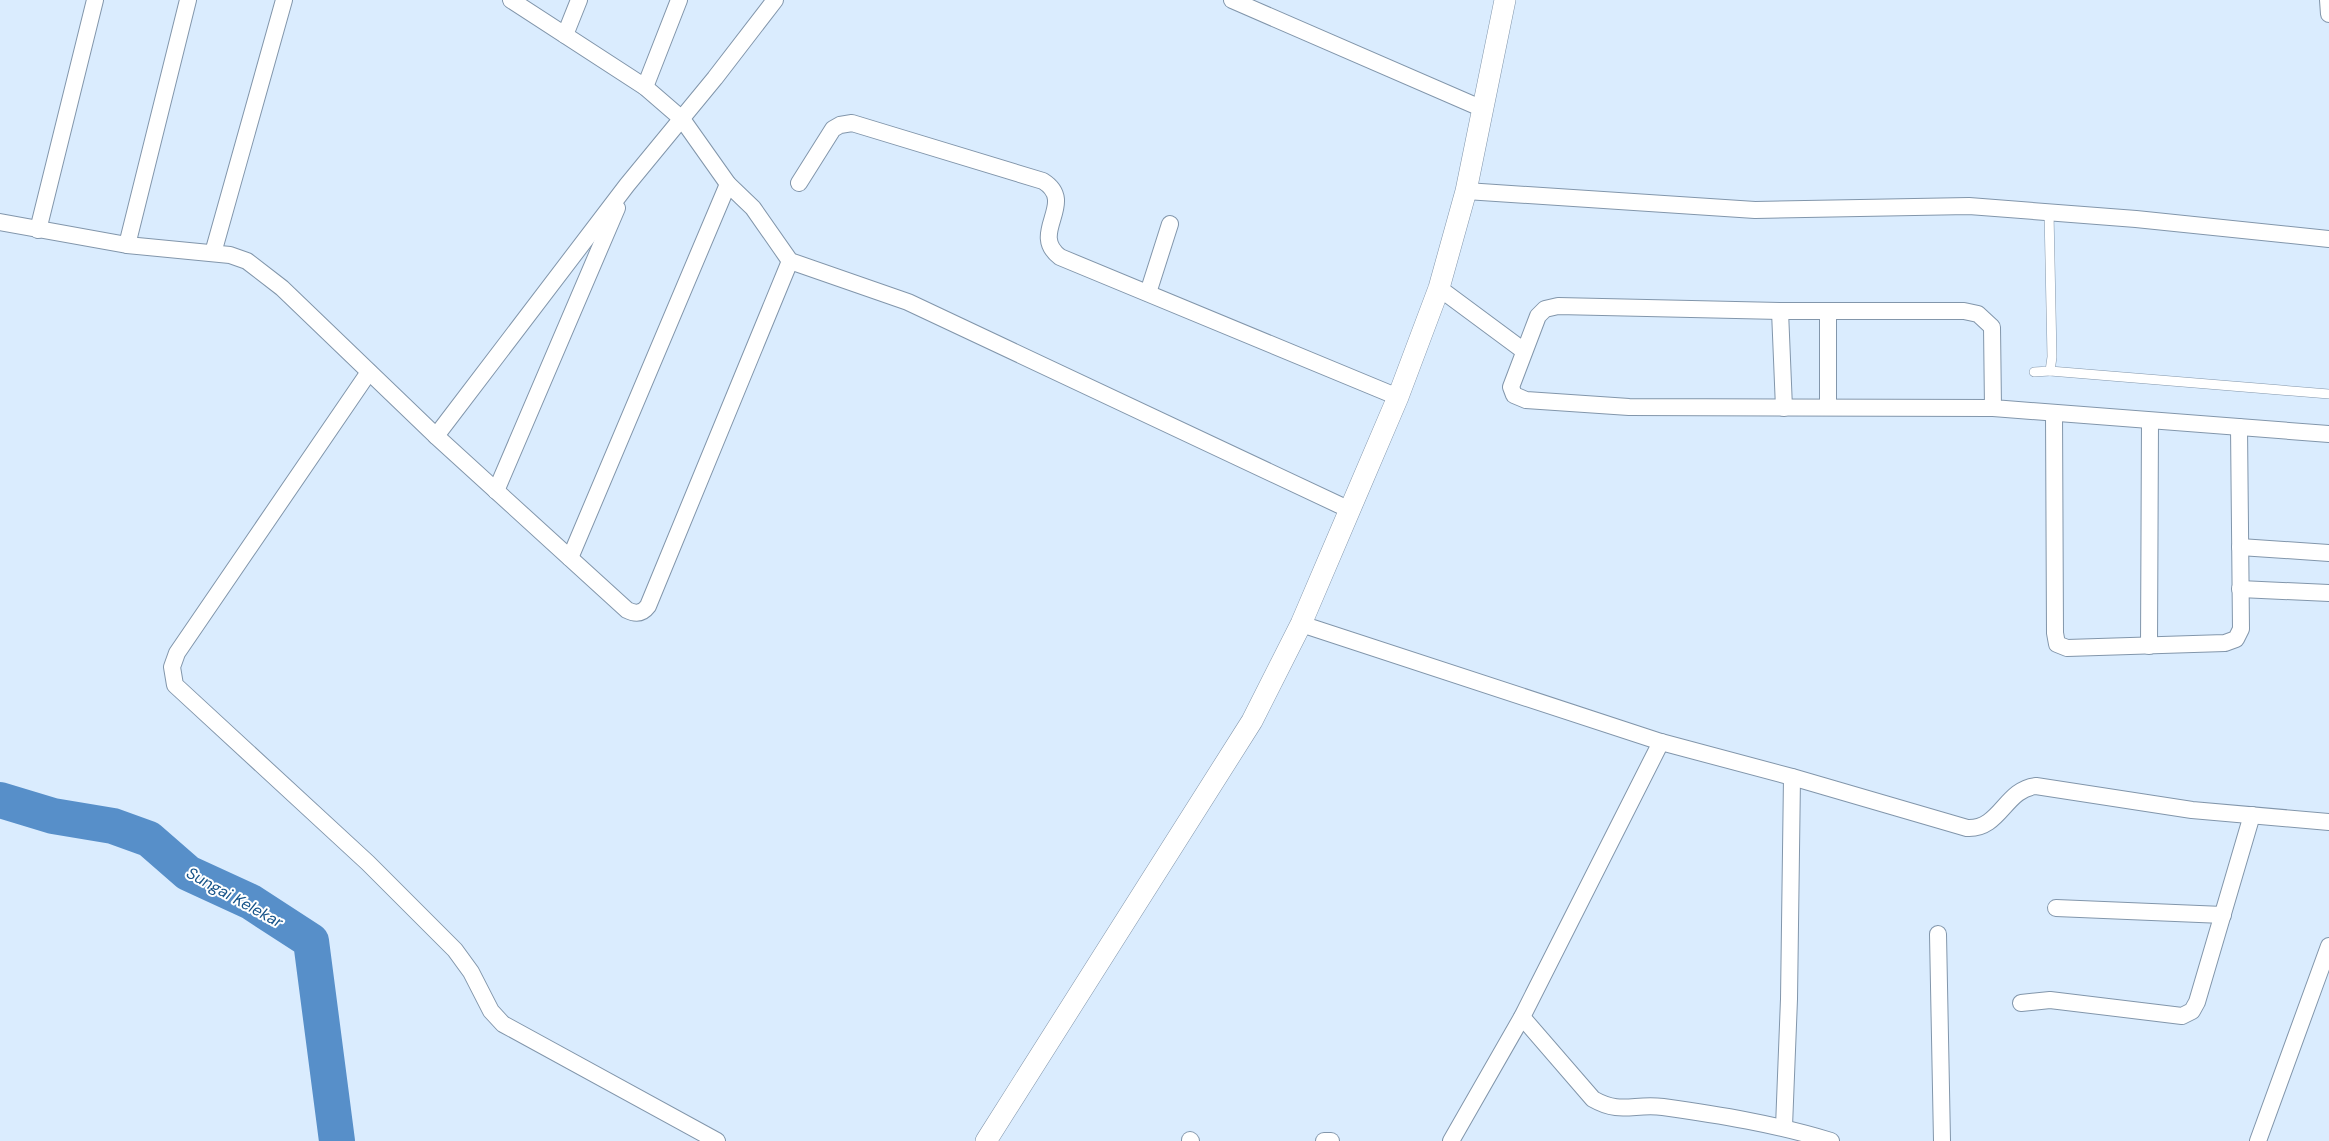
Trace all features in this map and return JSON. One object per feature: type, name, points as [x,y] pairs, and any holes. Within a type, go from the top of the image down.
[{"type":"street","points":[[38,230],[95,0]]},
{"type":"street","points":[[127,245],[188,0]]},
{"type":"street","points":[[213,253],[284,0]]},
{"type":"street","points":[[511,0],[645,87],[682,119],[728,184],[753,208],[790,261],[908,302],[1350,510]]},
{"type":"street","points":[[565,35],[579,0]]},
{"type":"street","points":[[645,87],[679,0]]},
{"type":"street","points":[[436,436],[627,185],[682,119],[775,0]]},
{"type":"street","points":[[1232,0],[1483,109]]},
{"type":"street","points":[[986,1141],[1252,721],[1301,624],[1398,397],[1438,288],[1466,191],[1505,0]]},
{"type":"street","points":[[2328,0],[2329,14]]},
{"type":"street","points":[[799,183],[833,129],[840,125],[852,123],[1042,181],[1051,187],[1056,195],[1056,204],[1048,237],[1050,246],[1055,253],[1148,294],[1398,397]]},
{"type":"street","points":[[570,558],[728,184]]},
{"type":"street","points":[[496,491],[627,185]]},
{"type":"street","points":[[1466,191],[1755,210],[1969,206],[2329,239]]},
{"type":"street","points":[[0,222],[127,245],[230,255],[247,261],[262,271],[436,436],[627,610],[635,613],[645,610],[790,261]]},
{"type":"street","points":[[1148,294],[1170,224]]},
{"type":"street","points":[[1438,288],[1524,351]]},
{"type":"street","points":[[1993,408],[1994,333],[1986,320],[1978,314],[1964,311],[1828,312],[1558,306],[1542,311],[1524,351],[1511,387],[1514,395],[1526,400],[1629,406],[1993,408],[2329,434]]},
{"type":"street","points":[[1780,311],[1784,408]]},
{"type":"street","points":[[1828,312],[1828,406]]},
{"type":"street","points":[[369,372],[177,653],[172,667],[175,685],[368,863],[455,950],[471,972],[491,1011],[503,1024],[717,1141]]},
{"type":"street","points":[[2054,413],[2055,641],[2060,646],[2067,648],[2225,643],[2233,641],[2238,636],[2241,629],[2239,427]]},
{"type":"street","points":[[2149,646],[2150,421]]},
{"type":"street","points":[[2240,547],[2329,553]]},
{"type":"street","points":[[2240,589],[2329,593]]},
{"type":"street","points":[[1301,624],[1661,742],[1792,777],[1967,828],[1979,828],[1989,824],[2018,793],[2026,788],[2036,786],[2192,810],[2329,822]]},
{"type":"street","points":[[1451,1141],[1522,1017],[1661,742]]},
{"type":"street","points":[[1784,1127],[1789,999],[1792,777]]},
{"type":"street","points":[[2021,1003],[2050,1000],[2182,1016],[2192,1011],[2197,1002],[2252,815]]},
{"type":"street","points":[[2056,908],[2223,915]]},
{"type":"street","points":[[1938,934],[1942,1141]]},
{"type":"street","points":[[2258,1141],[2329,946]]},
{"type":"street","points":[[1522,1017],[1593,1099],[1607,1106],[1622,1109],[1660,1107],[1784,1127],[1831,1141]]},
{"type":"street","points":[[1324,1141],[1331,1141]]},
{"type":"lane","points":[[2049,212],[2052,357],[2050,371]]},
{"type":"lane","points":[[2034,372],[2050,371],[2329,394]]},
{"type":"waterway","name":"Sungai Kelekar","points":[[0,800],[53,816],[113,826],[149,839],[188,873],[251,902],[311,941],[337,1141]]}]
